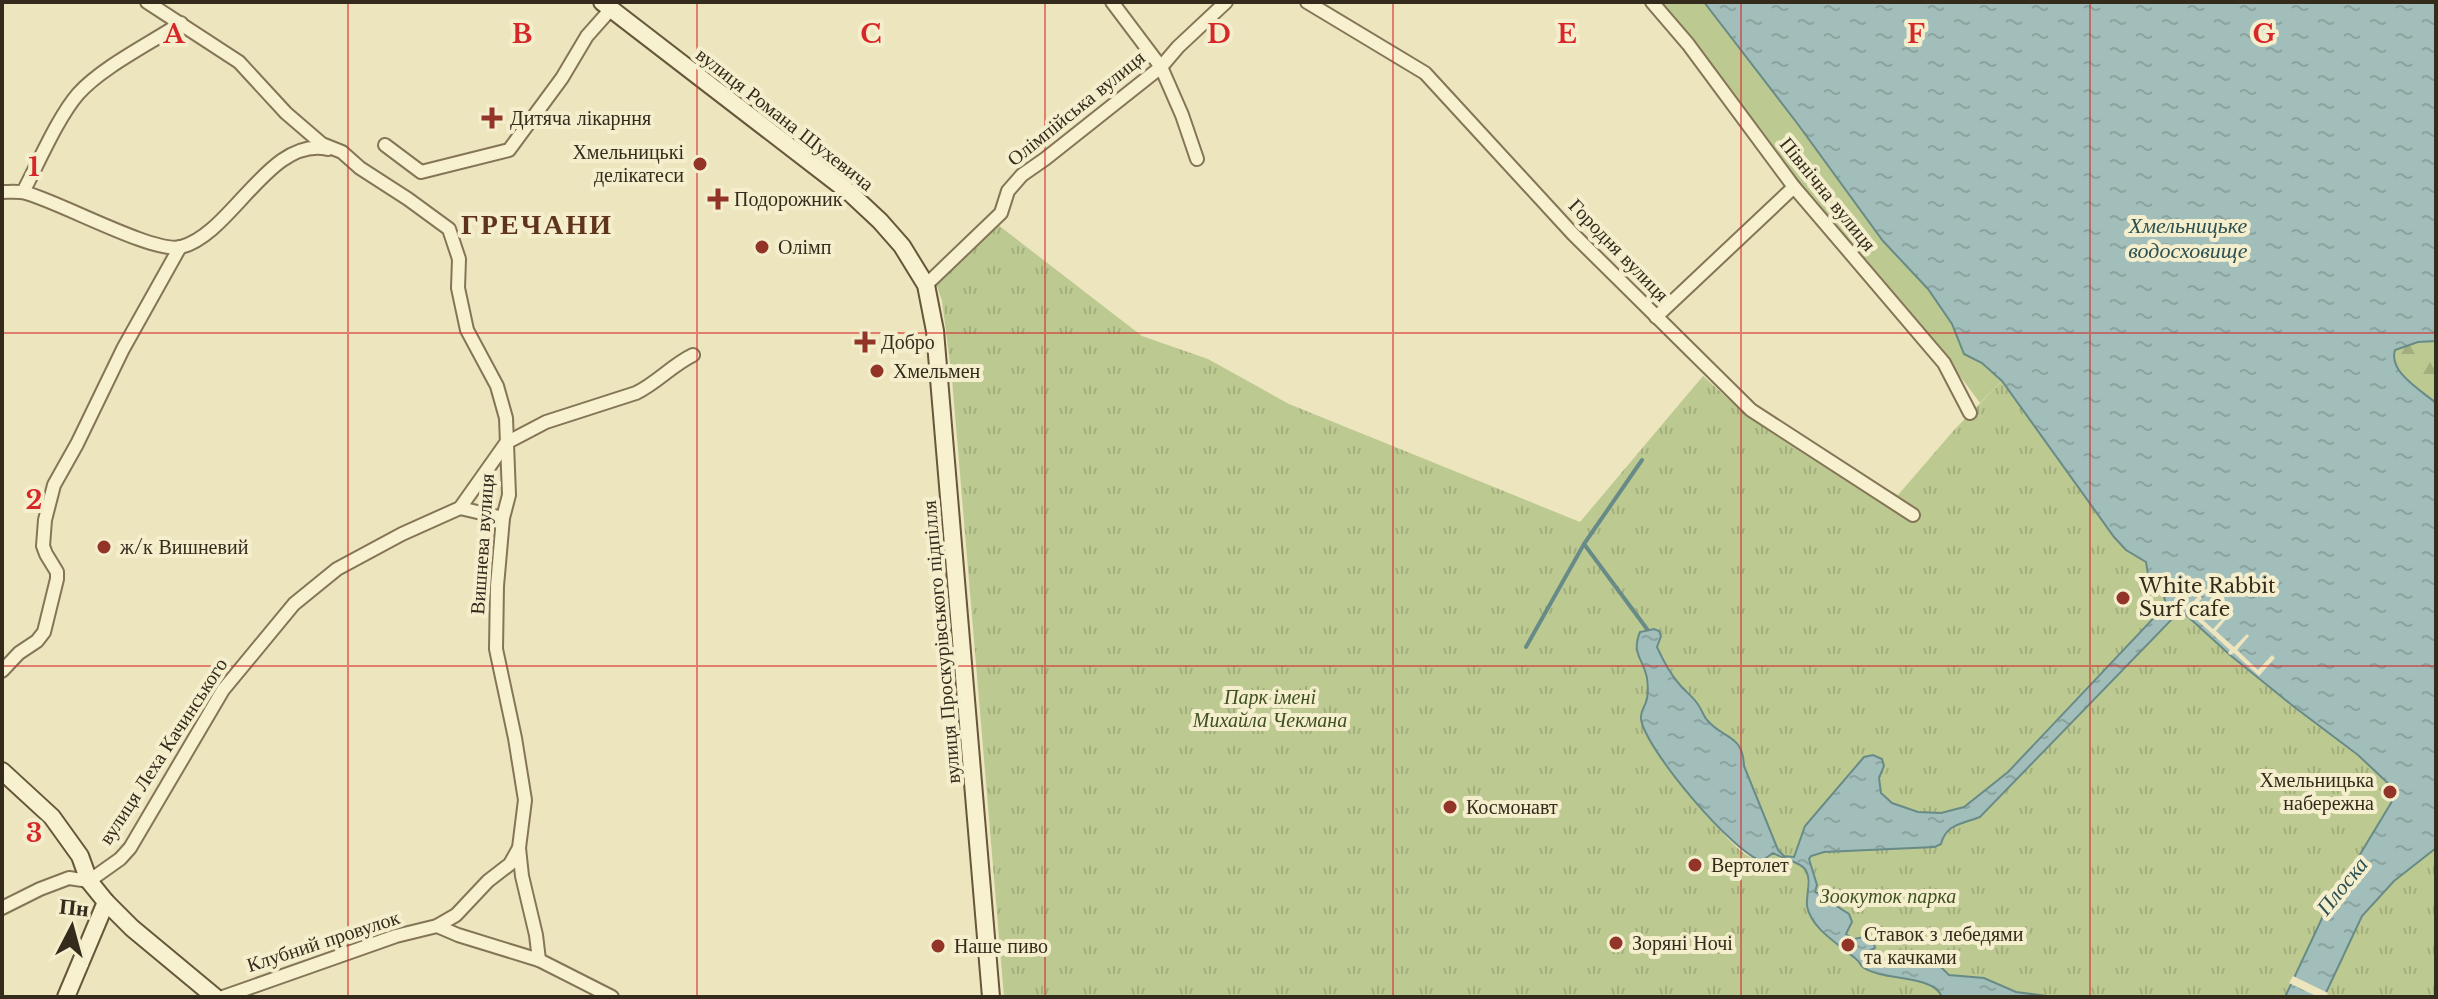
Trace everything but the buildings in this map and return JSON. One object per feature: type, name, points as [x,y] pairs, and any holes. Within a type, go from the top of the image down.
[{"type":"main road","name":"вулиця Романа Шухевича","points":[[606,5],[850,193],[902,246],[926,285]]},
{"type":"main road","name":"вулиця Проскурівського підпілля","points":[[926,285],[932,307],[936,347],[991,997]]},
{"type":"main road","points":[[2,771],[52,817],[80,856],[89,881],[106,902],[132,928],[215,997]]},
{"type":"main road","points":[[66,997],[106,902]]},
{"type":"street","name":"Вишнева вулиця","points":[[147,2],[239,62],[286,113],[322,144],[342,152],[360,168],[449,229],[459,259],[458,288],[467,330],[497,386],[506,418],[509,495],[503,518],[497,586],[496,649],[525,800],[519,848],[539,960]]},
{"type":"street","points":[[1112,2],[1161,67],[1197,159]]},
{"type":"street","name":"Олімпійська вулиця","points":[[926,285],[1001,213],[1008,191],[1022,175],[1161,67],[1226,2]]},
{"type":"street","name":"Городня вулиця","points":[[1307,2],[1425,73],[1573,234],[1751,410],[1913,515]]},
{"type":"street","name":"Північна вулиця","points":[[1652,2],[1688,44],[1794,187],[1944,363],[1970,413]]},
{"type":"street","points":[[385,145],[421,172],[509,150],[562,78],[606,5]]},
{"type":"street","points":[[23,192],[78,94],[108,69],[181,23]]},
{"type":"street","points":[[2,192],[23,192],[165,247],[180,247],[198,239],[233,210],[267,172],[300,149],[320,147],[342,152]]},
{"type":"street","points":[[1656,317],[1794,187]]},
{"type":"street","points":[[2,671],[19,653],[37,641],[48,623],[57,572],[43,546],[45,520],[54,485],[123,349],[180,247]]},
{"type":"street","points":[[503,518],[460,508],[506,443],[546,422],[636,393],[676,363],[693,355]]},
{"type":"street","name":"вулиця Леха Качинського","points":[[89,881],[130,848],[223,690],[294,604],[337,569],[402,534],[460,508]]},
{"type":"street","points":[[437,926],[456,915],[488,881],[510,864],[519,848]]},
{"type":"street","points":[[2,908],[69,878],[89,881]]},
{"type":"street","points":[[437,926],[539,960],[612,997]]},
{"type":"street","name":"Клубний провулок","points":[[223,997],[356,949],[437,926]]},
{"type":"green space","points":[[1660,2],[1704,2],[1883,241],[1928,289],[1952,324],[1964,354],[1982,363],[2002,381],[1980,403],[1936,346],[1797,182]]},
{"type":"green space","name":"Парк імені Михайла Чекмана","points":[[993,221],[1142,336],[1208,359],[1289,404],[1580,522],[1703,376],[1746,415],[1898,495],[2002,381],[2114,537],[2126,550],[2146,562],[2149,581],[2163,592],[2166,605],[2008,772],[1964,807],[1941,813],[1918,812],[1892,803],[1881,793],[1879,778],[1884,766],[1865,757],[1805,826],[1794,857],[1784,856],[1778,850],[1743,766],[1743,754],[1732,738],[1708,721],[1696,702],[1677,682],[1657,646],[1661,636],[1636,652],[1648,684],[1641,717],[1647,734],[1706,815],[1748,856],[1767,859],[1773,853],[1804,867],[1807,892],[1842,947],[1866,968],[1930,985],[1942,997],[1004,997],[952,379],[942,301],[934,278]]},
{"type":"green space","points":[[2436,341],[2436,403],[2407,380],[2394,358],[2395,350],[2418,342]]},
{"type":"green space","name":"Зоокуток парка","points":[[2185,614],[2268,686],[2381,774],[2394,791],[2384,817],[2325,913],[2285,997],[2054,997],[2016,992],[1984,978],[1948,975],[1937,963],[1873,960],[1845,933],[1849,915],[1835,905],[1832,893],[1823,896],[1815,892],[1808,863],[1811,856],[1824,852],[1935,847],[1950,826],[1962,823],[2172,619]]},
{"type":"green space","points":[[2436,848],[2436,997],[2324,997],[2362,916],[2394,881]]},
{"type":"water","name":"Хмельницьке водосховище","points":[[1704,2],[2436,2],[2436,341],[2418,342],[2395,350],[2394,358],[2401,373],[2436,403],[2436,848],[2394,881],[2362,916],[2324,997],[2285,997],[2324,914],[2391,803],[2394,792],[2358,755],[2230,655],[2185,614],[2172,619],[1980,817],[1951,829],[1941,844],[1935,847],[1824,852],[1809,859],[1817,885],[1815,892],[1823,896],[1832,893],[1838,897],[1835,905],[1849,914],[1852,922],[1846,934],[1854,939],[1869,936],[1875,948],[1867,952],[1873,960],[1937,963],[1949,975],[1984,978],[2016,992],[2054,997],[1942,997],[1929,985],[1864,968],[1814,922],[1807,906],[1805,869],[1773,853],[1762,861],[1749,854],[1692,799],[1658,753],[1641,719],[1648,687],[1637,646],[1640,632],[1654,629],[1661,636],[1657,647],[1673,676],[1695,700],[1707,720],[1740,748],[1744,766],[1778,850],[1784,856],[1794,857],[1805,826],[1864,757],[1873,755],[1882,759],[1884,766],[1879,778],[1881,793],[1892,803],[1918,812],[1941,813],[1964,807],[2008,772],[2166,605],[2163,592],[2149,581],[2146,562],[2126,550],[2114,537],[2002,381],[1982,363],[1964,354],[1952,324],[1928,289],[1883,241]]},
{"type":"pier","points":[[2199,595],[2202,598],[2192,610],[2213,629],[2225,616],[2227,618],[2216,631],[2234,647],[2247,634],[2249,636],[2237,650],[2258,670],[2272,655],[2275,658],[2259,676],[2234,653],[2230,655],[2230,650],[2186,610]]},
{"type":"pier","points":[[2293,976],[2328,993],[2326,997],[2318,997],[2289,983]]},
{"type":"waterway","points":[[1642,460],[1584,544],[1647,629]]},
{"type":"waterway","points":[[1526,647],[1584,544]]},
{"type":"place","name":"Дитяча лікарння","points":[[492,118]]},
{"type":"place","name":"Хмельницькі делікатеси","points":[[700,164]]},
{"type":"place","name":"Подорожник","points":[[718,199]]},
{"type":"place","name":"Олімп","points":[[762,247]]},
{"type":"place","name":"Добро","points":[[865,342]]},
{"type":"place","name":"Хмельмен","points":[[877,371]]},
{"type":"place","name":"ж/к Вишневий","points":[[104,547]]},
{"type":"place","name":"White Rabbit Surf cafe","points":[[2123,598]]},
{"type":"place","name":"Хмельницька набережна","points":[[2390,792]]},
{"type":"place","name":"Космонавт","points":[[1450,807]]},
{"type":"place","name":"Вертолет","points":[[1695,865]]},
{"type":"place","name":"Зоряні Ночі","points":[[1616,943]]},
{"type":"place","name":"Ставок з лебедями та качками","points":[[1848,945]]},
{"type":"place","name":"Наше пиво","points":[[938,946]]},
{"type":"district","name":"ГРЕЧАНИ","points":[[537,224]]},
{"type":"water label","name":"Плоска","points":[[2342,886]]}]
